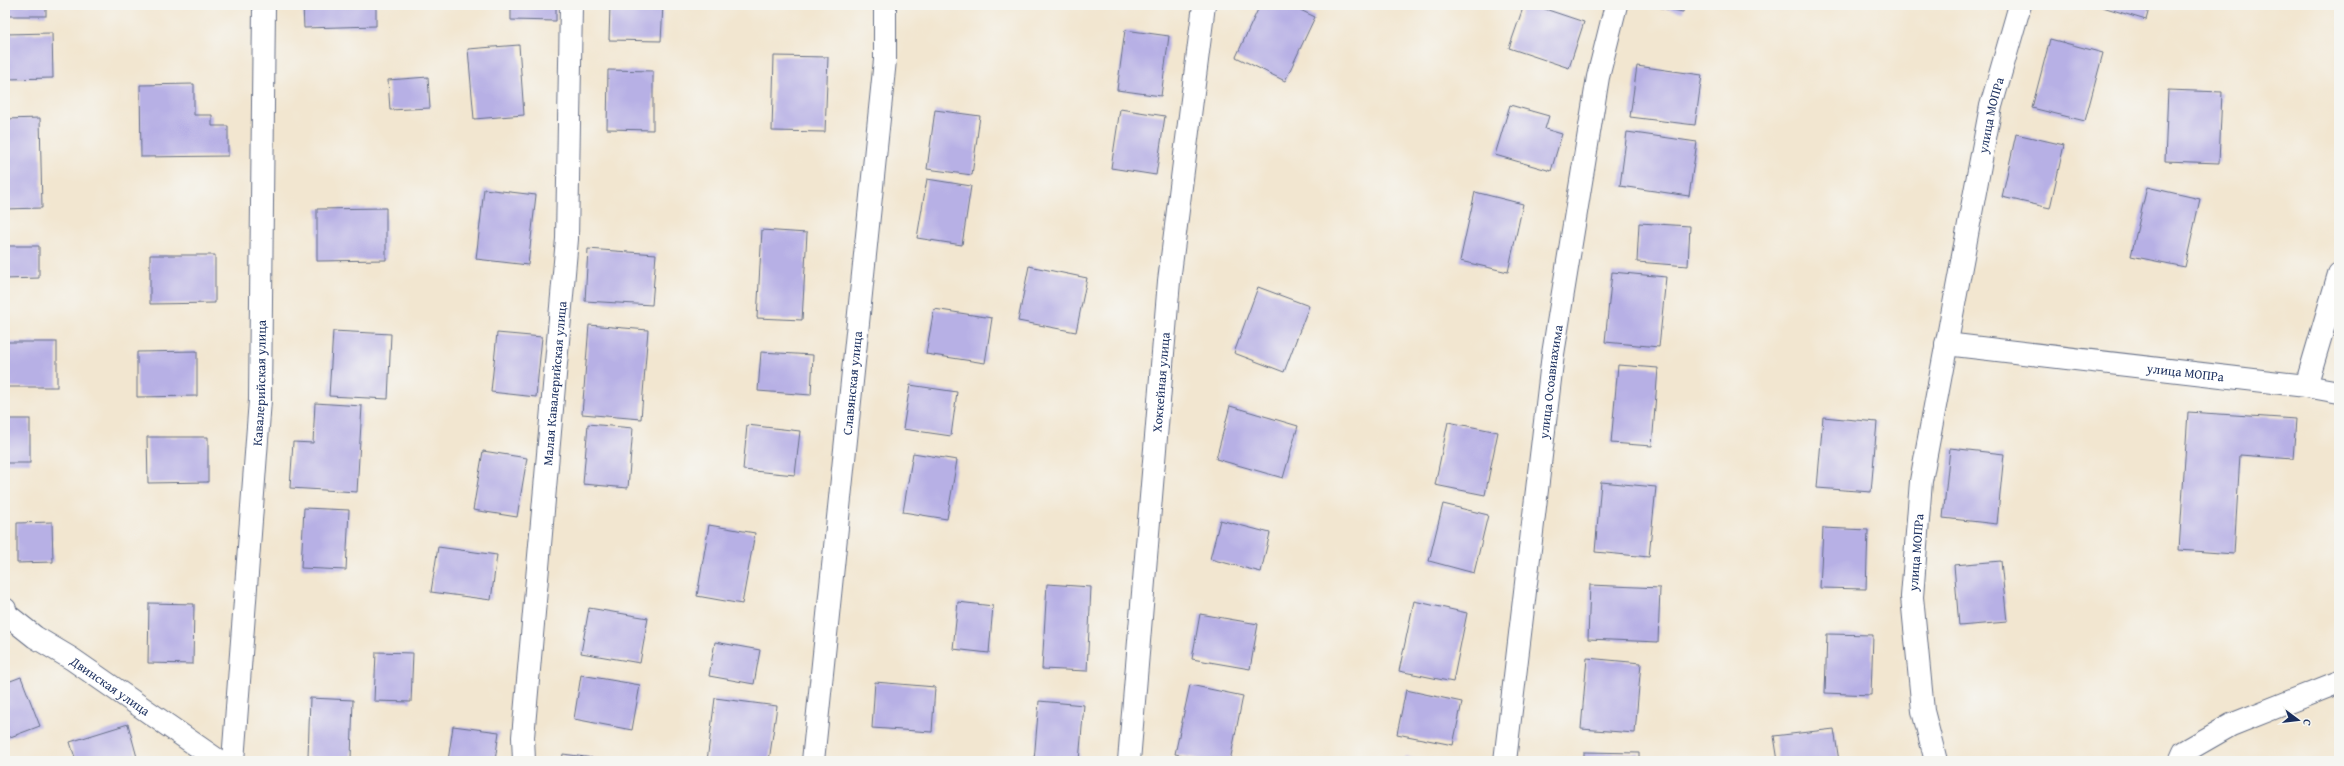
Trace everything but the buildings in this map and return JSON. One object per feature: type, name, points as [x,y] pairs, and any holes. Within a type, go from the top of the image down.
[{"type":"street","name":"Кавалерийская улица","points":[[233,761],[260,400],[264,5]]},
{"type":"street","name":"Малая Кавалерийская улица","points":[[524,761],[523,737],[566,239],[571,5]]},
{"type":"street","name":"Славянская улица","points":[[813,761],[885,60],[886,5]]},
{"type":"street","name":"Хоккейная улица","points":[[1129,761],[1169,281],[1204,5]]},
{"type":"street","name":"улица Осоавиахима","points":[[1505,761],[1553,354],[1598,78],[1616,5]]},
{"type":"street","name":"улица МОПРа","points":[[1936,761],[1924,711],[1912,597],[1922,481],[1991,106],[2020,5]]},
{"type":"street","points":[[2306,386],[2339,274]]},
{"type":"street","name":"улица МОПРа","points":[[1946,344],[2306,386],[2339,392]]},
{"type":"street","name":"Двинская улица","points":[[5,609],[6,614],[35,637],[72,659],[219,761]]},
{"type":"street","points":[[2180,761],[2184,752],[2230,725],[2339,682]]}]
